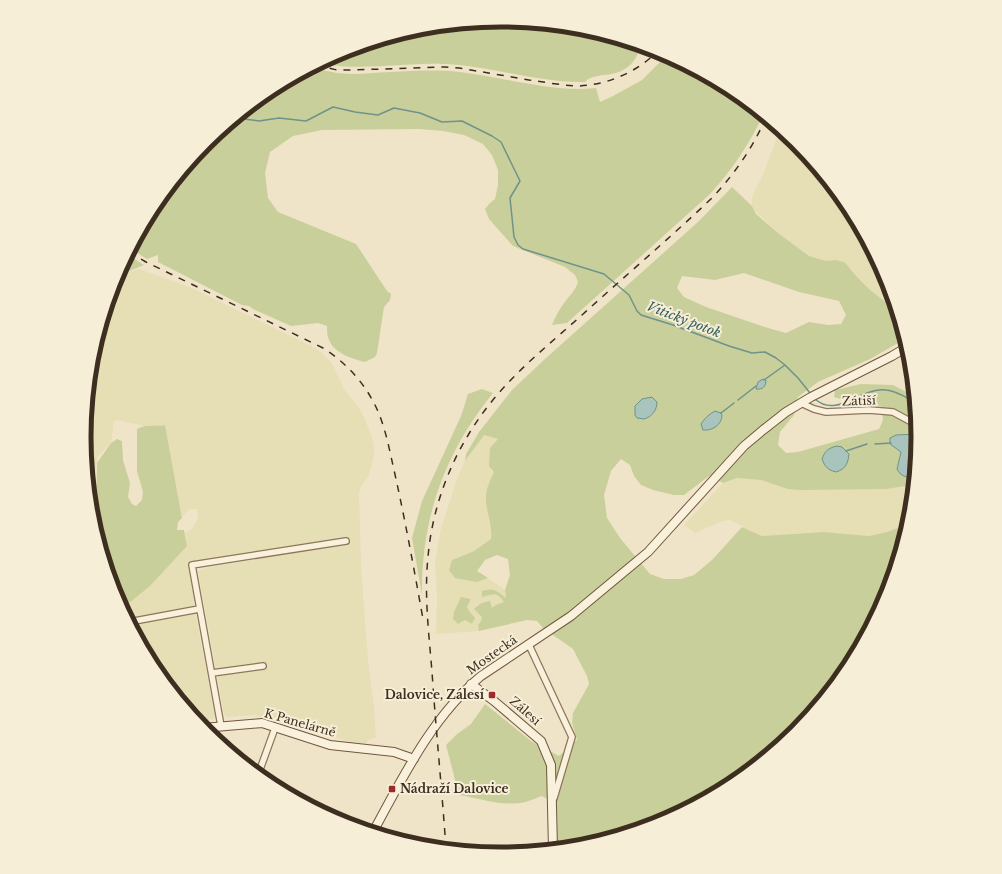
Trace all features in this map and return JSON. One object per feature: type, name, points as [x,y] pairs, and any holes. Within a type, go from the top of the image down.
[{"type":"street","name":"Mostecká","points":[[375,827],[414,759],[436,725],[471,684],[571,616],[648,552],[744,446],[780,417],[801,403],[902,351]]},
{"type":"street","name":"Zátiší","points":[[801,403],[814,409],[826,412],[878,410],[893,412],[910,421]]},
{"type":"street","points":[[221,726],[192,565],[346,541]]},
{"type":"street","points":[[135,621],[199,608]]},
{"type":"street","points":[[529,644],[572,737],[552,804],[553,843]]},
{"type":"street","points":[[212,673],[263,666]]},
{"type":"street","name":"Zálesí","points":[[471,684],[494,701],[541,741],[551,765],[552,804]]},
{"type":"street","name":"K Panelárně","points":[[211,727],[262,723],[330,746],[394,752],[414,759]]},
{"type":"street","points":[[260,769],[275,728]]},
{"type":"shaded area","points":[[778,135],[809,167],[842,209],[869,256],[888,303],[876,296],[844,263],[835,260],[826,261],[809,256],[778,233],[754,210],[752,206],[752,197],[764,172]]},
{"type":"shaded area","points":[[139,269],[192,288],[321,352],[331,362],[344,389],[359,408],[365,419],[372,438],[374,449],[373,460],[368,477],[361,487],[359,494],[361,565],[368,661],[376,738],[370,739],[365,744],[351,742],[264,717],[253,715],[227,717],[224,714],[198,571],[209,567],[349,544],[349,537],[188,563],[196,601],[193,601],[215,717],[212,719],[205,720],[176,687],[160,665],[133,618],[127,605],[150,586],[187,546],[185,533],[192,529],[198,515],[197,509],[192,509],[188,510],[182,517],[165,425],[148,427],[118,420],[114,421],[111,443],[97,457],[96,472],[100,520],[92,464],[92,410],[99,357],[105,331],[125,273]]},
{"type":"shaded area","points":[[484,435],[498,439],[494,472],[486,495],[488,517],[492,534],[491,539],[474,551],[452,560],[477,582],[488,578],[505,590],[506,599],[490,589],[487,596],[491,593],[500,596],[504,602],[492,608],[478,604],[474,609],[482,616],[478,625],[479,631],[436,634],[437,600],[435,563],[441,528],[458,476],[465,461]],"holes":[[[461,597],[471,599],[467,607],[475,618],[472,624],[465,620]]]},
{"type":"shaded area","points":[[737,478],[771,482],[887,489],[908,484],[901,527],[869,536],[824,532],[762,536],[730,520],[722,521],[695,533],[684,525],[723,483]]},
{"type":"green space","points":[[474,28],[528,28],[555,31],[607,41],[639,51],[634,61],[622,71],[593,77],[585,82],[550,80],[463,65],[430,64],[367,67],[329,65],[344,58],[395,41],[421,35]]},
{"type":"green space","points":[[662,60],[682,69],[729,96],[760,120],[740,157],[710,194],[567,323],[552,325],[560,308],[577,285],[578,282],[575,275],[565,267],[513,246],[489,219],[485,209],[495,199],[498,185],[498,170],[492,155],[483,144],[464,135],[443,131],[419,129],[322,130],[293,136],[270,152],[265,173],[268,198],[278,212],[356,244],[387,291],[391,294],[390,300],[384,307],[377,353],[375,357],[365,362],[350,358],[336,350],[329,340],[327,326],[318,323],[291,326],[249,306],[242,305],[158,262],[158,255],[147,259],[135,252],[160,209],[176,187],[211,147],[251,112],[273,96],[319,70],[351,74],[420,71],[460,72],[528,84],[580,89],[596,88],[600,102],[642,80]]},
{"type":"green space","points":[[732,187],[752,206],[756,214],[778,233],[809,256],[826,261],[835,260],[844,262],[869,289],[888,303],[900,342],[870,359],[818,382],[798,397],[794,415],[780,432],[778,445],[786,453],[798,452],[879,429],[883,420],[882,407],[864,401],[848,401],[834,397],[835,390],[861,384],[893,385],[908,393],[911,434],[896,435],[892,446],[899,449],[901,452],[897,469],[909,477],[908,484],[887,489],[800,490],[788,489],[761,480],[737,478],[723,483],[709,476],[684,495],[674,495],[653,490],[641,485],[634,476],[630,465],[621,459],[611,471],[604,495],[607,518],[620,538],[650,574],[664,579],[681,579],[694,575],[712,560],[742,527],[762,536],[824,532],[869,536],[901,527],[889,569],[880,594],[856,642],[826,687],[791,727],[751,762],[729,778],[682,805],[658,816],[607,833],[556,843],[555,802],[541,796],[520,803],[510,804],[459,795],[446,745],[457,734],[471,724],[485,704],[531,741],[559,756],[577,740],[572,723],[573,713],[589,684],[587,676],[573,649],[543,628],[537,621],[527,620],[479,631],[478,625],[482,617],[474,609],[488,601],[490,601],[492,608],[504,602],[499,596],[494,594],[482,597],[482,591],[490,589],[498,592],[506,598],[505,590],[510,575],[508,559],[497,555],[485,560],[477,571],[488,578],[477,582],[455,578],[449,570],[452,560],[474,551],[491,539],[486,493],[494,472],[489,466],[490,448],[498,439],[484,435],[465,461],[466,454],[479,432],[512,390],[699,221]],"holes":[[[744,273],[799,292],[839,301],[846,315],[841,324],[828,325],[809,322],[786,333],[706,307],[684,297],[677,288],[682,276],[715,280]]]},
{"type":"green space","points":[[132,258],[144,265],[125,273]]},
{"type":"green space","points":[[482,389],[493,393],[476,415],[449,463],[439,487],[431,513],[426,539],[422,595],[412,538],[422,501],[461,416],[468,394]]},
{"type":"green space","points":[[165,425],[182,518],[178,522],[177,530],[184,530],[187,546],[150,586],[127,605],[113,569],[100,520],[95,492],[97,489],[97,463],[111,443],[117,439],[122,441],[123,460],[130,483],[128,497],[132,504],[136,506],[142,500],[143,492],[137,471],[137,429]]},
{"type":"green space","points":[[461,597],[471,599],[467,607],[475,618],[472,624],[465,620],[458,624],[453,619],[454,612]]},
{"type":"water","points":[[763,379],[766,380],[765,386],[761,389],[756,389],[758,382]]},
{"type":"water","points":[[652,397],[657,402],[654,413],[644,419],[637,418],[635,415],[635,406],[642,399]]},
{"type":"water","points":[[715,411],[721,413],[722,419],[716,427],[703,430],[701,424]]},
{"type":"water","points":[[911,434],[910,464],[909,476],[907,477],[900,474],[897,469],[901,452],[890,444],[890,438],[896,435]]},
{"type":"water","points":[[837,446],[842,447],[849,454],[846,465],[836,472],[827,468],[822,459],[827,450]]},
{"type":"waterway","name":"Vitický potok","points":[[243,119],[259,121],[279,118],[306,121],[333,107],[378,115],[394,108],[420,113],[442,122],[462,121],[501,142],[520,181],[510,198],[514,237],[518,245],[523,249],[604,274],[629,295],[637,311],[641,315],[752,353],[765,352],[785,365],[810,393]]},
{"type":"waterway","points":[[764,380],[785,365]]},
{"type":"waterway","points":[[738,400],[756,386]]},
{"type":"waterway","name":"Vitický potok","points":[[815,399],[823,404],[832,406],[877,390],[890,391],[909,399]]},
{"type":"waterway","points":[[721,413],[734,403]]},
{"type":"waterway","points":[[875,444],[891,443]]},
{"type":"waterway","points":[[846,451],[867,444]]},
{"type":"railway","points":[[324,67],[337,70],[445,67],[459,68],[575,86],[598,84],[620,77],[640,66],[652,56]]},
{"type":"railway","points":[[445,843],[428,629],[427,572],[435,513],[450,471],[471,431],[498,394],[538,353],[713,197],[743,160],[763,123]]},
{"type":"railway","points":[[134,255],[323,348],[339,359],[359,380],[375,405],[386,437],[402,507],[423,619]]},
{"type":"place","name":"Dalovice, Zálesí","points":[[492,695]]},
{"type":"place","name":"Nádraží Dalovice","points":[[392,789]]}]
